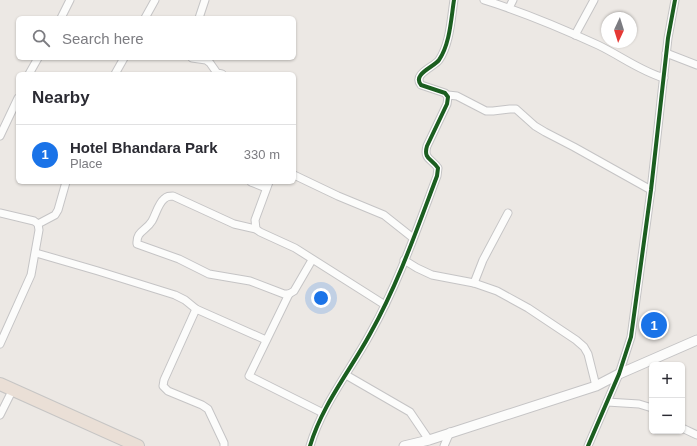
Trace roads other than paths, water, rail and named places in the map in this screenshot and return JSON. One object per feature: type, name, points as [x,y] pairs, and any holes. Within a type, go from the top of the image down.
[{"type":"highway","points":[[0,384],[138,446]]},
{"type":"main road","points":[[404,446],[429,440],[596,386],[619,374],[697,340]]},
{"type":"street","points":[[62,16],[70,0]]},
{"type":"street","points":[[146,16],[155,0]]},
{"type":"street","points":[[200,16],[204,0]]},
{"type":"street","points":[[454,0],[448,36],[442,54],[438,61],[423,72],[419,79],[419,83],[421,85],[442,91],[448,95],[457,96],[486,111],[516,110],[535,126],[545,132],[651,190]]},
{"type":"street","points":[[484,0],[526,13],[614,53],[648,73],[664,78]]},
{"type":"street","points":[[509,8],[513,0]]},
{"type":"street","points":[[575,35],[594,0]]},
{"type":"street","points":[[588,446],[619,374],[631,337],[651,190],[666,53],[675,0]]},
{"type":"street","points":[[666,53],[697,65]]},
{"type":"street","points":[[30,72],[37,60]]},
{"type":"street","points":[[116,72],[123,60]]},
{"type":"street","points":[[206,60],[216,72]]},
{"type":"street","points":[[310,446],[314,431],[323,413],[371,333],[385,306],[413,238],[438,172],[436,166],[426,156],[426,149],[447,104],[448,95]]},
{"type":"street","points":[[0,136],[3,124],[16,101]]},
{"type":"street","points":[[296,176],[338,196],[384,215],[413,238]]},
{"type":"street","points":[[38,224],[55,215],[58,210],[65,184]]},
{"type":"street","points":[[256,229],[254,224],[255,220],[268,185]]},
{"type":"street","points":[[289,294],[284,294],[250,281],[209,274],[179,259],[137,244],[136,238],[140,232],[148,226],[163,200],[167,196],[173,196],[234,224],[256,229],[288,244],[385,306]]},
{"type":"street","points":[[0,213],[34,221],[38,224],[39,230],[31,275],[0,344]]},
{"type":"street","points":[[474,284],[481,264],[508,213]]},
{"type":"street","points":[[36,253],[175,295],[185,300],[196,309],[266,340]]},
{"type":"street","points":[[312,260],[294,291],[289,294],[249,376],[323,413]]},
{"type":"street","points":[[404,260],[432,275],[474,284],[497,291],[581,344],[588,354],[596,386]]},
{"type":"street","points":[[196,309],[164,380],[163,386],[168,390],[208,409],[224,446]]},
{"type":"street","points":[[346,374],[410,412],[429,440]]},
{"type":"street","points":[[0,415],[13,389]]},
{"type":"street","points":[[607,402],[639,404],[649,407]]},
{"type":"street","points":[[685,429],[697,435]]},
{"type":"street","points":[[444,446],[450,432]]},
{"type":"place","name":"Hotel Bhandara Park","points":[[654,325]]}]
